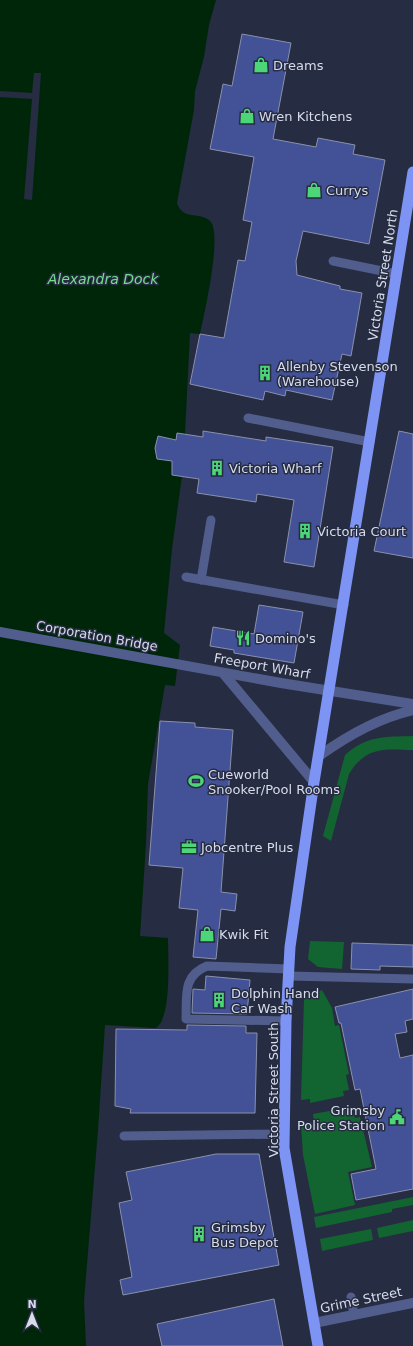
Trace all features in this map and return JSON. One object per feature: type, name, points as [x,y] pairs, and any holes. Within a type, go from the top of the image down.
[{"type":"highway","name":"Victoria Street North","points":[[330,691],[413,172]]},
{"type":"highway","name":"Victoria Street South","points":[[318,1346],[284,1148],[286,1021],[290,947],[314,782],[330,691]]},
{"type":"street","name":"Corporation Bridge","points":[[0,632],[189,667]]},
{"type":"street","name":"Freeport Wharf","points":[[189,667],[413,704]]},
{"type":"street","points":[[223,673],[314,782]]},
{"type":"street","points":[[319,756],[370,724],[413,710]]},
{"type":"street","name":"Grime Street","points":[[314,1323],[354,1314],[413,1305]]},
{"type":"lane","points":[[333,261],[397,274]]},
{"type":"lane","points":[[248,418],[370,442]]},
{"type":"lane","points":[[201,580],[211,520]]},
{"type":"lane","points":[[186,578],[344,605]]},
{"type":"lane","points":[[286,1021],[186,1019],[187,983],[196,970],[207,966],[289,973],[413,979]]},
{"type":"lane","points":[[124,1136],[284,1134]]},
{"type":"lane","points":[[351,1297],[354,1314]]},
{"type":"green space","points":[[413,736],[413,750],[393,749],[376,751],[362,758],[355,765],[349,774],[331,841],[323,836],[345,755],[353,748],[369,740],[385,737]]},
{"type":"green space","points":[[310,941],[344,942],[342,969],[318,967],[308,959]]},
{"type":"green space","points":[[322,990],[332,1008],[335,1026],[339,1025],[349,1074],[346,1075],[349,1090],[343,1091],[344,1096],[310,1103],[310,1099],[301,1100],[304,999]]},
{"type":"green space","points":[[346,1108],[347,1112],[353,1111],[355,1118],[360,1117],[372,1167],[348,1172],[355,1205],[315,1214],[303,1155],[301,1124],[314,1122],[313,1114]]},
{"type":"green space","points":[[413,1197],[413,1205],[392,1209],[392,1212],[316,1228],[314,1217]]},
{"type":"green space","points":[[413,1220],[413,1231],[379,1238],[377,1228]]},
{"type":"green space","points":[[371,1229],[373,1240],[322,1251],[320,1239]]},
{"type":"water","name":"Alexandra Dock","points":[[0,0],[216,0],[195,91],[194,110],[177,203],[183,212],[201,216],[210,221],[213,229],[214,257],[200,334],[190,333],[185,434],[177,433],[176,440],[158,436],[155,448],[157,459],[172,461],[172,474],[182,476],[172,549],[164,633],[180,645],[175,686],[165,685],[148,784],[140,936],[168,938],[167,1000],[165,1012],[161,1022],[156,1028],[105,1025],[84,1301],[86,1346],[0,1346]]},
{"type":"pier","points":[[34,73],[41,73],[32,200],[24,199],[32,99],[0,97],[0,91],[32,93]]},
{"type":"building","points":[[242,34],[291,43],[273,139],[316,147],[318,138],[355,145],[353,154],[385,160],[369,244],[303,231],[296,261],[297,275],[340,286],[340,289],[362,293],[351,356],[342,354],[332,400],[286,390],[285,396],[265,391],[263,400],[190,384],[200,334],[224,338],[238,260],[245,261],[252,222],[243,220],[254,157],[210,149],[223,84],[232,86]]},
{"type":"building","points":[[203,431],[266,441],[266,437],[333,447],[314,567],[284,562],[294,500],[257,494],[256,502],[197,493],[199,479],[172,475],[172,461],[157,459],[155,448],[158,436],[176,440],[177,433],[203,437]]},
{"type":"building","points":[[399,431],[413,434],[413,558],[374,551]]},
{"type":"building","points":[[259,605],[303,612],[294,663],[234,653],[234,650],[210,646],[213,627],[254,634]]},
{"type":"building","points":[[160,721],[195,723],[195,727],[233,730],[221,892],[237,894],[235,911],[221,909],[216,959],[193,957],[198,910],[179,908],[183,868],[149,865]]},
{"type":"building","points":[[352,943],[413,945],[413,967],[380,966],[380,970],[351,969]]},
{"type":"building","name":"Dolphin Hand Car Wash","points":[[206,976],[250,980],[247,1014],[192,1013],[193,989],[205,990]]},
{"type":"building","name":"Grimsby Police Station","points":[[413,989],[413,1019],[405,1021],[407,1032],[395,1034],[400,1058],[413,1055],[413,1189],[356,1200],[351,1174],[376,1169],[360,1089],[355,1090],[341,1023],[339,1023],[335,1007]]},
{"type":"building","points":[[187,1025],[246,1026],[246,1033],[257,1033],[255,1113],[130,1113],[131,1109],[115,1106],[116,1029],[187,1030]]},
{"type":"building","name":"Grimsby Bus Depot","points":[[216,1154],[259,1154],[279,1265],[123,1295],[120,1280],[132,1277],[119,1203],[132,1200],[126,1172]]},
{"type":"building","points":[[274,1299],[283,1346],[162,1346],[157,1324]]},
{"type":"place","name":"Dreams","points":[[261,65]]},
{"type":"place","name":"Wren Kitchens","points":[[247,116]]},
{"type":"place","name":"Currys","points":[[314,190]]},
{"type":"place","name":"Allenby Stevenson (Warehouse)","points":[[265,373]]},
{"type":"place","name":"Victoria Wharf","points":[[217,468]]},
{"type":"place","name":"Victoria Court","points":[[305,531]]},
{"type":"place","name":"Domino's","points":[[243,638]]},
{"type":"place","name":"Cueworld Snooker/Pool Rooms","points":[[196,781]]},
{"type":"place","name":"Jobcentre Plus","points":[[189,847]]},
{"type":"place","name":"Kwik Fit","points":[[207,934]]},
{"type":"place","name":"Dolphin Hand Car Wash","points":[[219,1000]]},
{"type":"place","name":"Grimsby Police Station","points":[[397,1117]]},
{"type":"place","name":"Grimsby Bus Depot","points":[[199,1234]]}]
